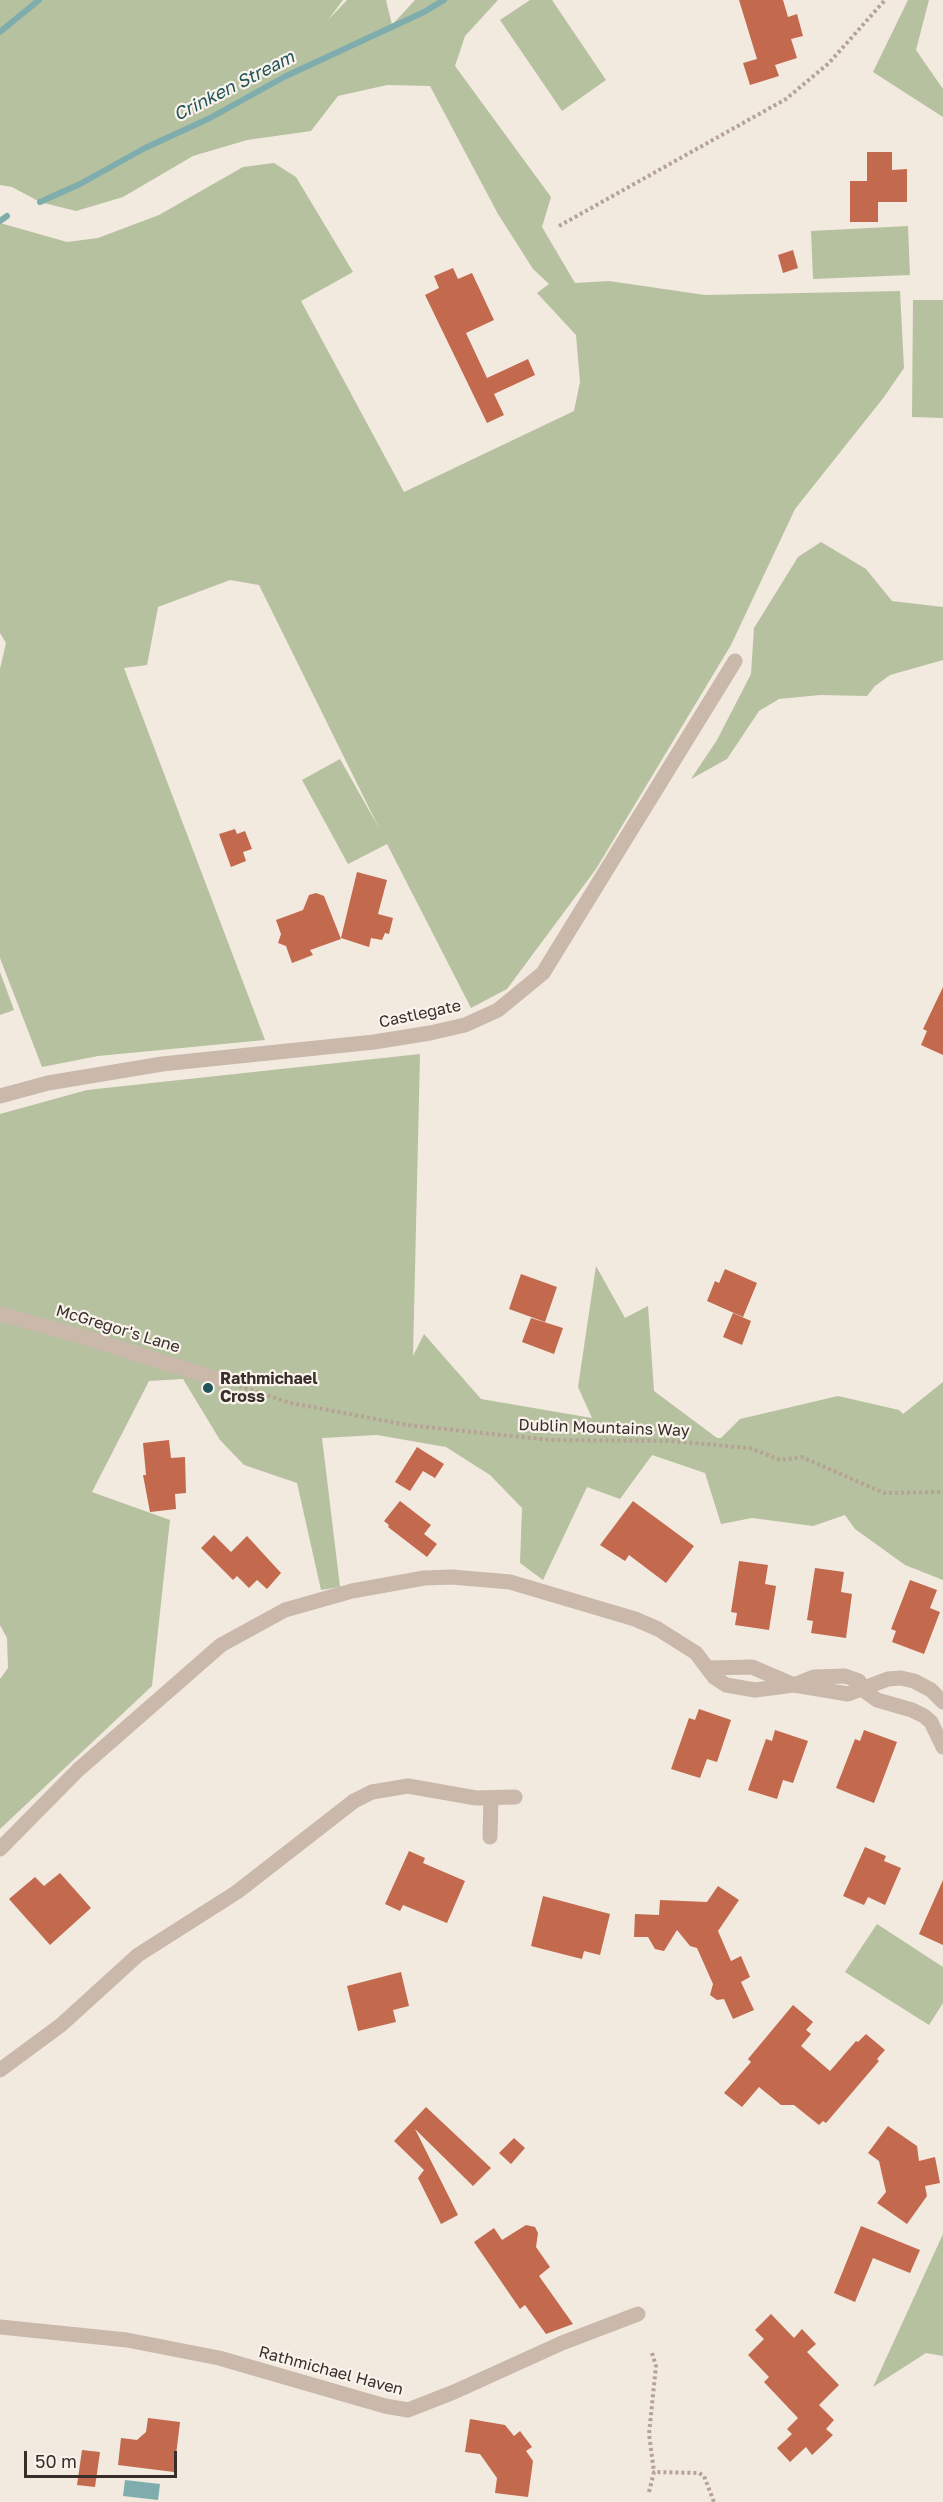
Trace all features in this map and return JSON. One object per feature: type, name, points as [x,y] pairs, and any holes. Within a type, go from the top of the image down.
[{"type":"street","name":"Castlegate","points":[[0,1096],[48,1083],[162,1064],[374,1042],[430,1033],[465,1025],[498,1010],[543,973],[735,662]]},
{"type":"street","name":"McGregor's Lane","points":[[0,1314],[80,1336],[224,1381]]},
{"type":"street","points":[[0,1849],[78,1770],[221,1645],[285,1610],[352,1591],[424,1578],[452,1577],[510,1582],[650,1625],[696,1653],[714,1677],[726,1685],[755,1690],[794,1685],[814,1677],[845,1676],[859,1681],[862,1689],[878,1700],[924,1716],[931,1722],[943,1746]]},
{"type":"street","points":[[709,1668],[752,1667],[794,1685]]},
{"type":"street","points":[[862,1689],[888,1679],[901,1678],[914,1681],[931,1690],[943,1702]]},
{"type":"street","points":[[0,2070],[61,2025],[138,1955],[237,1892],[354,1801],[391,1787],[408,1786],[491,1798],[515,1797]]},
{"type":"street","points":[[490,1837],[491,1798]]},
{"type":"street","name":"Rathmichael Haven","points":[[0,2327],[127,2340],[209,2356],[385,2406],[408,2410],[562,2343],[638,2314]]},
{"type":"path","points":[[559,226],[786,99],[829,63],[885,0]]},
{"type":"path","name":"Dublin Mountains Way","points":[[224,1381],[291,1403],[407,1425],[550,1440],[668,1441],[750,1448],[780,1460],[802,1457],[884,1493],[943,1492]]},
{"type":"path","points":[[649,2492],[654,2472],[649,2434],[656,2366],[652,2353]]},
{"type":"path","points":[[654,2472],[704,2475],[714,2502]]},
{"type":"green space","points":[[0,0],[343,0],[328,20],[347,0],[386,0],[392,25],[415,0],[498,0],[465,36],[455,66],[551,197],[542,227],[575,283],[609,281],[705,295],[900,291],[904,368],[884,397],[795,509],[731,645],[596,869],[507,989],[471,1008],[387,844],[348,864],[302,780],[340,759],[379,828],[259,585],[230,580],[158,607],[147,665],[124,668],[265,1040],[98,1056],[42,1067],[0,958],[0,669],[6,643],[0,633],[0,223],[67,242],[98,238],[159,215],[243,167],[274,163],[296,177],[353,272],[301,301],[404,492],[574,411],[580,382],[576,335],[537,293],[549,284],[533,269],[498,214],[430,86],[387,85],[338,96],[311,131],[247,140],[193,156],[123,197],[76,211],[40,202],[12,187],[0,185]]},
{"type":"green space","points":[[530,0],[552,0],[606,80],[562,111],[500,20]]},
{"type":"green space","points":[[908,0],[929,0],[916,50],[943,89],[943,117],[873,72]]},
{"type":"green space","points":[[908,226],[910,275],[813,279],[811,231]]},
{"type":"green space","points":[[913,300],[943,300],[943,418],[912,417]]},
{"type":"green space","points":[[821,542],[866,569],[892,601],[943,607],[943,660],[890,675],[875,686],[867,696],[820,695],[779,699],[759,711],[727,759],[691,779],[717,740],[751,674],[754,628],[798,557]]},
{"type":"green space","points":[[0,972],[14,1010],[0,1015]]},
{"type":"green space","points":[[420,1054],[413,1356],[424,1334],[481,1399],[592,1418],[578,1387],[596,1266],[625,1318],[648,1306],[654,1391],[717,1438],[721,1438],[740,1419],[838,1396],[899,1410],[903,1414],[943,1382],[943,1580],[905,1565],[855,1529],[845,1515],[813,1526],[752,1518],[721,1524],[705,1473],[652,1455],[620,1499],[587,1487],[543,1580],[520,1563],[522,1508],[490,1475],[446,1447],[377,1435],[322,1438],[340,1587],[321,1590],[297,1483],[244,1465],[220,1440],[183,1379],[149,1381],[92,1492],[170,1520],[152,1686],[0,1829],[0,1679],[8,1668],[7,1638],[0,1625],[0,1114],[87,1090]]},
{"type":"green space","points":[[877,1924],[943,1967],[943,2003],[929,2025],[845,1972]]},
{"type":"green space","points":[[943,2234],[943,2356],[926,2353],[873,2387]]},
{"type":"water","points":[[125,2480],[160,2484],[158,2500],[123,2496]]},
{"type":"building","points":[[739,0],[783,0],[788,17],[797,14],[803,36],[791,39],[797,58],[775,65],[779,76],[750,85],[743,63],[757,59]]},
{"type":"building","points":[[867,152],[892,152],[892,170],[907,169],[907,202],[878,202],[878,222],[850,222],[850,181],[867,181]]},
{"type":"building","points":[[793,250],[798,268],[783,273],[778,255]]},
{"type":"building","points":[[453,268],[458,279],[472,273],[494,320],[466,333],[487,378],[528,359],[535,375],[494,394],[504,415],[487,423],[425,295],[439,288],[434,276]]},
{"type":"building","points":[[235,829],[237,834],[245,831],[252,849],[243,852],[246,861],[231,867],[219,834]]},
{"type":"building","points":[[357,872],[387,880],[378,914],[393,918],[389,934],[385,933],[382,940],[371,938],[369,947],[341,938]]},
{"type":"building","points":[[316,893],[324,896],[341,939],[310,950],[313,955],[292,963],[286,946],[278,943],[281,934],[276,920],[303,910],[309,895]]},
{"type":"building","points":[[943,987],[943,1055],[921,1045],[927,1031],[923,1029]]},
{"type":"building","points":[[725,1269],[757,1283],[743,1317],[707,1301],[715,1281],[719,1283]]},
{"type":"building","points":[[521,1274],[557,1287],[545,1322],[509,1309]]},
{"type":"building","points":[[733,1313],[751,1321],[742,1345],[723,1337]]},
{"type":"building","points":[[531,1318],[563,1328],[554,1354],[522,1342]]},
{"type":"building","points":[[169,1440],[171,1458],[185,1457],[186,1493],[175,1494],[176,1509],[150,1512],[143,1475],[146,1475],[143,1443]]},
{"type":"building","points":[[417,1447],[444,1464],[435,1478],[423,1471],[410,1491],[395,1482]]},
{"type":"building","points":[[400,1501],[431,1525],[424,1534],[437,1544],[427,1557],[388,1527],[389,1525],[384,1521]]},
{"type":"building","points":[[633,1501],[694,1546],[666,1583],[629,1555],[625,1561],[600,1545]]},
{"type":"building","points":[[214,1535],[231,1552],[247,1536],[281,1573],[267,1589],[257,1580],[249,1588],[237,1576],[233,1580],[201,1548]]},
{"type":"building","points":[[739,1561],[768,1565],[765,1584],[776,1586],[769,1630],[735,1625],[737,1613],[731,1612]]},
{"type":"building","points":[[815,1568],[844,1572],[841,1592],[852,1594],[846,1638],[811,1633],[813,1621],[807,1620]]},
{"type":"building","points":[[910,1580],[937,1590],[930,1608],[940,1612],[924,1654],[892,1642],[896,1631],[891,1629]]},
{"type":"building","points":[[699,1709],[731,1720],[717,1762],[707,1759],[700,1778],[671,1769],[689,1718],[695,1720]]},
{"type":"building","points":[[775,1730],[808,1741],[793,1783],[783,1780],[777,1799],[748,1790],[766,1739],[772,1741]]},
{"type":"building","points":[[864,1730],[897,1742],[874,1803],[836,1788],[855,1739],[860,1741]]},
{"type":"building","points":[[865,1847],[886,1856],[884,1861],[901,1868],[885,1905],[868,1897],[864,1905],[843,1896]]},
{"type":"building","points":[[409,1851],[425,1858],[423,1863],[465,1881],[447,1923],[403,1905],[400,1911],[385,1904]]},
{"type":"building","points":[[60,1873],[91,1908],[50,1945],[9,1899],[35,1877],[44,1886]]},
{"type":"building","points":[[943,1880],[943,1945],[919,1934]]},
{"type":"building","points":[[718,1886],[739,1900],[718,1931],[731,1961],[741,1956],[750,1977],[741,1982],[754,2010],[733,2019],[724,1999],[717,2000],[710,1995],[713,1984],[697,1948],[690,1946],[677,1930],[664,1951],[655,1949],[648,1937],[634,1937],[635,1914],[659,1915],[660,1900],[707,1902]]},
{"type":"building","points":[[543,1896],[610,1914],[600,1955],[584,1951],[582,1959],[531,1946]]},
{"type":"building","points":[[401,1972],[409,2006],[393,2010],[396,2022],[358,2031],[347,1986]]},
{"type":"building","points":[[793,2005],[813,2022],[806,2030],[811,2034],[801,2046],[830,2071],[856,2041],[858,2042],[866,2034],[885,2050],[877,2059],[879,2061],[826,2123],[823,2121],[819,2125],[794,2105],[781,2105],[759,2087],[742,2107],[724,2093],[751,2062],[748,2059]]},
{"type":"building","points":[[426,2107],[491,2168],[473,2186],[415,2129],[458,2215],[441,2224],[418,2178],[424,2170],[394,2141]]},
{"type":"building","points":[[888,2126],[917,2146],[919,2161],[935,2157],[940,2183],[925,2186],[927,2196],[907,2224],[877,2203],[886,2192],[879,2161],[868,2153]]},
{"type":"building","points":[[514,2138],[525,2148],[511,2164],[499,2153]]},
{"type":"building","points":[[526,2225],[535,2227],[538,2233],[536,2247],[550,2267],[539,2276],[573,2324],[546,2334],[525,2305],[520,2309],[474,2242],[494,2228],[502,2240]]},
{"type":"building","points":[[861,2226],[920,2250],[910,2273],[873,2258],[855,2302],[834,2293]]},
{"type":"building","points":[[771,2314],[794,2338],[802,2329],[816,2344],[807,2352],[839,2385],[819,2405],[834,2420],[826,2429],[833,2435],[812,2455],[806,2447],[790,2462],[777,2448],[792,2434],[787,2429],[798,2418],[764,2382],[769,2377],[748,2355],[764,2339],[755,2330]]},
{"type":"building","points":[[148,2418],[180,2422],[174,2472],[118,2465],[121,2438],[137,2440],[146,2432]]},
{"type":"building","points":[[470,2419],[505,2425],[514,2436],[520,2431],[532,2447],[526,2451],[533,2461],[528,2497],[495,2493],[497,2478],[480,2454],[465,2452]]},
{"type":"building","points":[[82,2450],[100,2452],[95,2487],[77,2485]]},
{"type":"waterway","points":[[0,32],[39,0]]},
{"type":"waterway","name":"Crinken Stream","points":[[40,202],[80,184],[145,148],[210,118],[284,77],[424,12],[444,0]]},
{"type":"waterway","name":"Crinken Stream","points":[[0,221],[7,216]]},
{"type":"place","name":"Rathmichael Cross","points":[[208,1388]]}]
